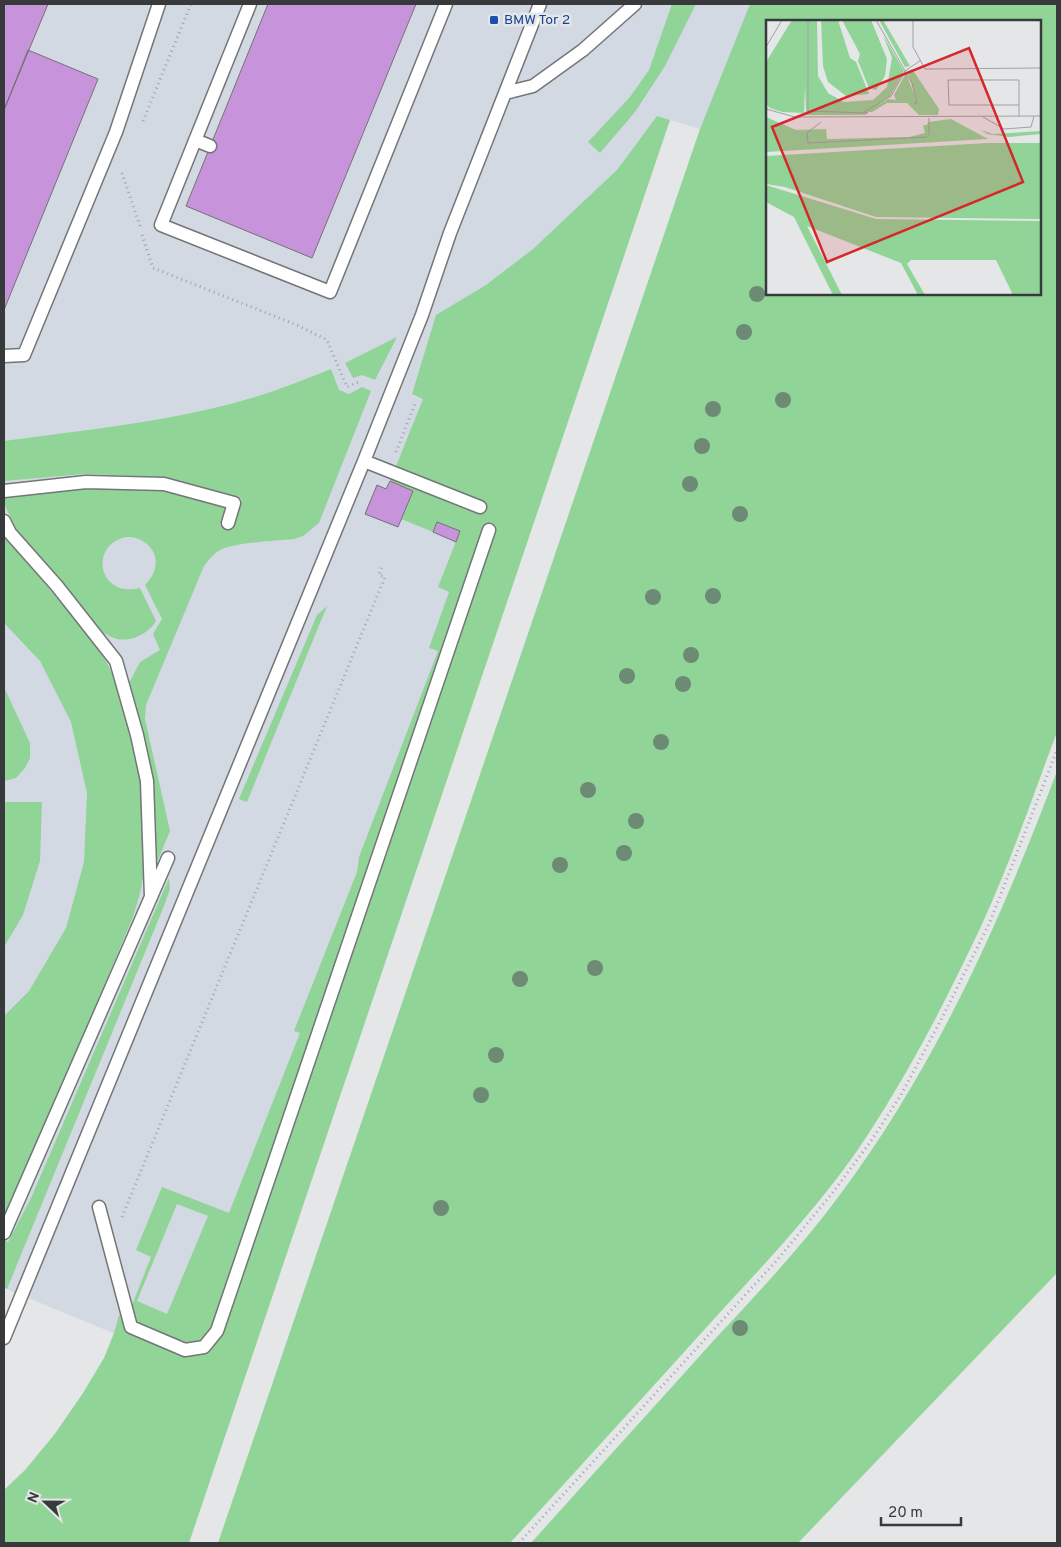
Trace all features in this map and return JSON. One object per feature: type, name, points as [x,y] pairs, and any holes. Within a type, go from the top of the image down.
[{"type":"lane","points":[[4,356],[24,355],[116,132],[159,4]]},
{"type":"lane","points":[[250,4],[161,224],[330,292],[446,4]]},
{"type":"lane","points":[[4,1336],[364,461],[422,315],[450,233],[540,4]]},
{"type":"lane","points":[[505,93],[533,86],[583,50],[635,4]]},
{"type":"lane","points":[[195,140],[210,146]]},
{"type":"lane","points":[[364,461],[480,507]]},
{"type":"lane","points":[[4,490],[86,482],[164,484],[234,503],[228,523]]},
{"type":"lane","points":[[4,521],[10,533],[56,586],[116,661],[138,735],[147,782],[151,897]]},
{"type":"lane","points":[[99,1207],[131,1327],[185,1350],[204,1347],[217,1331],[489,530]]},
{"type":"lane","points":[[4,1233],[168,858]]},
{"type":"path","points":[[388,472],[414,404]]},
{"type":"path","points":[[110,1246],[385,577],[379,575],[382,566]]},
{"type":"path","points":[[519,1543],[778,1259],[834,1191],[871,1141],[906,1086],[944,1016],[990,922],[1057,750]]},
{"type":"shaded area","points":[[4,4],[750,4],[700,129],[657,116],[210,1373],[4,1288]]},
{"type":"green space","points":[[672,4],[696,4],[665,66],[635,112],[600,153],[588,142],[630,97],[649,70]]},
{"type":"green space","points":[[750,4],[1057,4],[1057,732],[993,899],[957,977],[929,1031],[883,1111],[832,1185],[794,1231],[510,1543],[218,1543],[700,129]]},
{"type":"green space","points":[[657,116],[670,120],[189,1543],[4,1543],[4,1490],[25,1470],[54,1435],[104,1358],[119,1315],[132,1305],[151,1257],[136,1250],[162,1187],[229,1213],[300,1033],[294,1031],[357,872],[359,857],[438,651],[429,648],[449,592],[438,587],[460,531],[437,522],[433,532],[401,519],[413,491],[390,481],[423,399],[412,394],[436,315],[486,285],[533,249],[617,170]],"holes":[[[177,1204],[208,1216],[167,1314],[137,1301]]]},
{"type":"green space","points":[[397,337],[375,380],[362,375],[353,378],[345,363]]},
{"type":"green space","points":[[331,369],[339,390],[349,394],[362,387],[371,391],[319,523],[303,536],[294,539],[236,545],[220,550],[211,557],[204,566],[146,705],[145,719],[170,831],[155,867],[155,822],[150,777],[128,685],[140,662],[160,650],[153,634],[162,619],[145,585],[155,569],[156,563],[153,552],[141,540],[127,537],[112,544],[105,552],[103,561],[104,571],[108,579],[116,586],[126,589],[140,588],[156,621],[140,636],[123,640],[115,638],[102,632],[16,531],[4,503],[4,496],[85,488],[162,491],[225,507],[220,526],[236,519],[242,499],[165,477],[84,474],[4,481],[4,441],[188,414],[258,396]]},
{"type":"green space","points":[[4,534],[98,649],[119,689],[128,715],[140,772],[144,801],[145,858],[142,884],[133,917],[17,1192],[4,1217],[4,1016],[29,991],[66,928],[84,862],[87,793],[71,722],[40,661],[4,623]]},
{"type":"green space","points":[[327,606],[247,802],[239,799],[317,615]]},
{"type":"green space","points":[[4,687],[30,743],[30,758],[25,768],[16,778],[4,781]]},
{"type":"green space","points":[[1057,771],[1057,1273],[798,1543],[531,1543],[795,1251],[825,1215],[874,1147],[906,1097],[963,991],[1013,882]]},
{"type":"green space","points":[[4,802],[42,802],[40,861],[23,915],[4,947]]},
{"type":"green space","points":[[169,878],[170,889],[164,906],[7,1289],[4,1287],[4,1240],[8,1242],[31,1198]]},
{"type":"building","points":[[4,4],[48,4],[4,110]]},
{"type":"building","points":[[268,4],[416,4],[312,258],[186,206]]},
{"type":"building","points":[[28,50],[98,79],[4,310],[4,110]]},
{"type":"building","points":[[390,481],[413,491],[398,527],[365,514],[377,485],[386,489]]},
{"type":"building","points":[[437,522],[460,531],[456,542],[433,532]]},
{"type":"place","name":"BMW Tor 2","points":[[494,20]]}]
